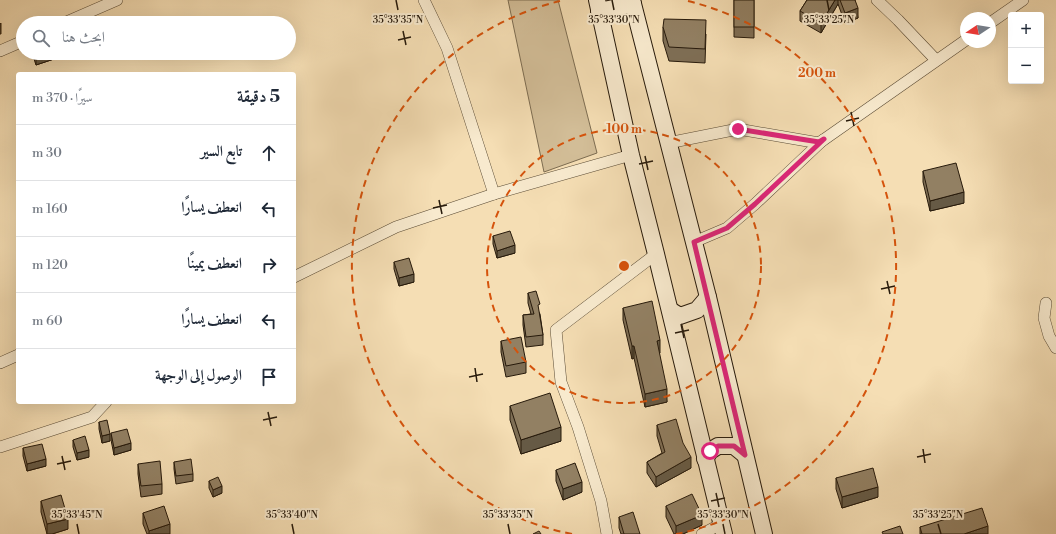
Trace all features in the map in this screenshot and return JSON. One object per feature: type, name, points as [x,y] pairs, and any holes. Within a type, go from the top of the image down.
[{"type":"main road","points":[[722,529],[670,310],[631,155],[598,6],[632,2],[666,139],[708,297],[764,534]]},
{"type":"main road","points":[[670,310],[680,316],[697,310],[708,297]]},
{"type":"main road","points":[[705,459],[710,451],[718,446],[734,446],[745,455]]},
{"type":"street","points":[[80,16],[116,0]]},
{"type":"street","points":[[424,0],[447,48],[494,194]]},
{"type":"street","points":[[878,0],[936,60]]},
{"type":"street","points":[[996,19],[1023,0]]},
{"type":"street","points":[[0,51],[16,44]]},
{"type":"street","points":[[668,143],[738,129],[819,142],[960,44]]},
{"type":"street","points":[[694,242],[727,228],[755,204],[824,139]]},
{"type":"street","points":[[296,276],[396,227],[494,194],[631,155]]},
{"type":"street","points":[[607,534],[601,501],[578,427],[561,382],[556,330],[656,254]]},
{"type":"street","points":[[1046,303],[1044,318],[1049,336],[1056,348]]},
{"type":"street","points":[[0,363],[16,356]]},
{"type":"street","points":[[0,448],[92,417],[104,404]]},
{"type":"street","points":[[702,534],[722,529]]},
{"type":"shaded area","points":[[508,0],[558,0],[597,153],[544,172]]},
{"type":"building","points":[[734,0],[754,0],[754,27],[734,27]]},
{"type":"building","points":[[807,0],[835,0],[821,23],[800,11]]},
{"type":"building","points":[[840,0],[855,0],[858,8],[845,13]]},
{"type":"building","points":[[664,19],[706,20],[705,49],[669,47],[663,27]]},
{"type":"building","points":[[956,163],[964,192],[930,201],[923,171]]},
{"type":"building","points":[[510,231],[515,245],[497,251],[493,236]]},
{"type":"building","points":[[409,258],[414,274],[399,278],[394,262]]},
{"type":"building","points":[[536,291],[540,304],[538,305],[543,335],[526,337],[523,315],[534,314],[528,293]]},
{"type":"building","points":[[652,301],[660,340],[657,341],[667,389],[645,394],[634,346],[632,346],[623,308]]},
{"type":"building","points":[[521,337],[526,362],[506,366],[501,341]]},
{"type":"building","points":[[550,393],[561,427],[521,440],[510,406]]},
{"type":"building","points":[[676,419],[683,443],[691,457],[656,477],[647,462],[665,452],[657,425]]},
{"type":"building","points":[[107,420],[110,434],[102,436],[99,422]]},
{"type":"building","points":[[127,429],[131,443],[114,448],[111,433]]},
{"type":"building","points":[[85,436],[89,450],[77,453],[73,440]]},
{"type":"building","points":[[42,444],[46,459],[27,464],[23,448]]},
{"type":"building","points":[[191,459],[193,474],[176,476],[174,462]]},
{"type":"building","points":[[160,461],[162,484],[141,486],[138,464]]},
{"type":"building","points":[[575,463],[582,482],[563,489],[556,470]]},
{"type":"building","points":[[873,468],[878,487],[842,497],[836,478]]},
{"type":"building","points":[[218,477],[222,486],[213,490],[209,481]]},
{"type":"building","points":[[692,494],[702,515],[676,526],[666,506]]},
{"type":"building","points":[[61,495],[68,519],[47,524],[41,501]]},
{"type":"building","points":[[164,506],[170,524],[149,531],[143,513]]},
{"type":"building","points":[[982,508],[988,526],[964,534],[922,534],[920,527]]},
{"type":"building","points":[[633,512],[640,534],[624,534],[619,517]]},
{"type":"building","points":[[900,526],[903,534],[883,534],[882,532]]},
{"type":"building","points":[[539,531],[541,534],[533,534]]},
{"type":"route","points":[[710,451],[718,446],[734,446],[745,455],[694,242],[727,228],[755,204],[824,139],[819,142],[738,129]]}]
